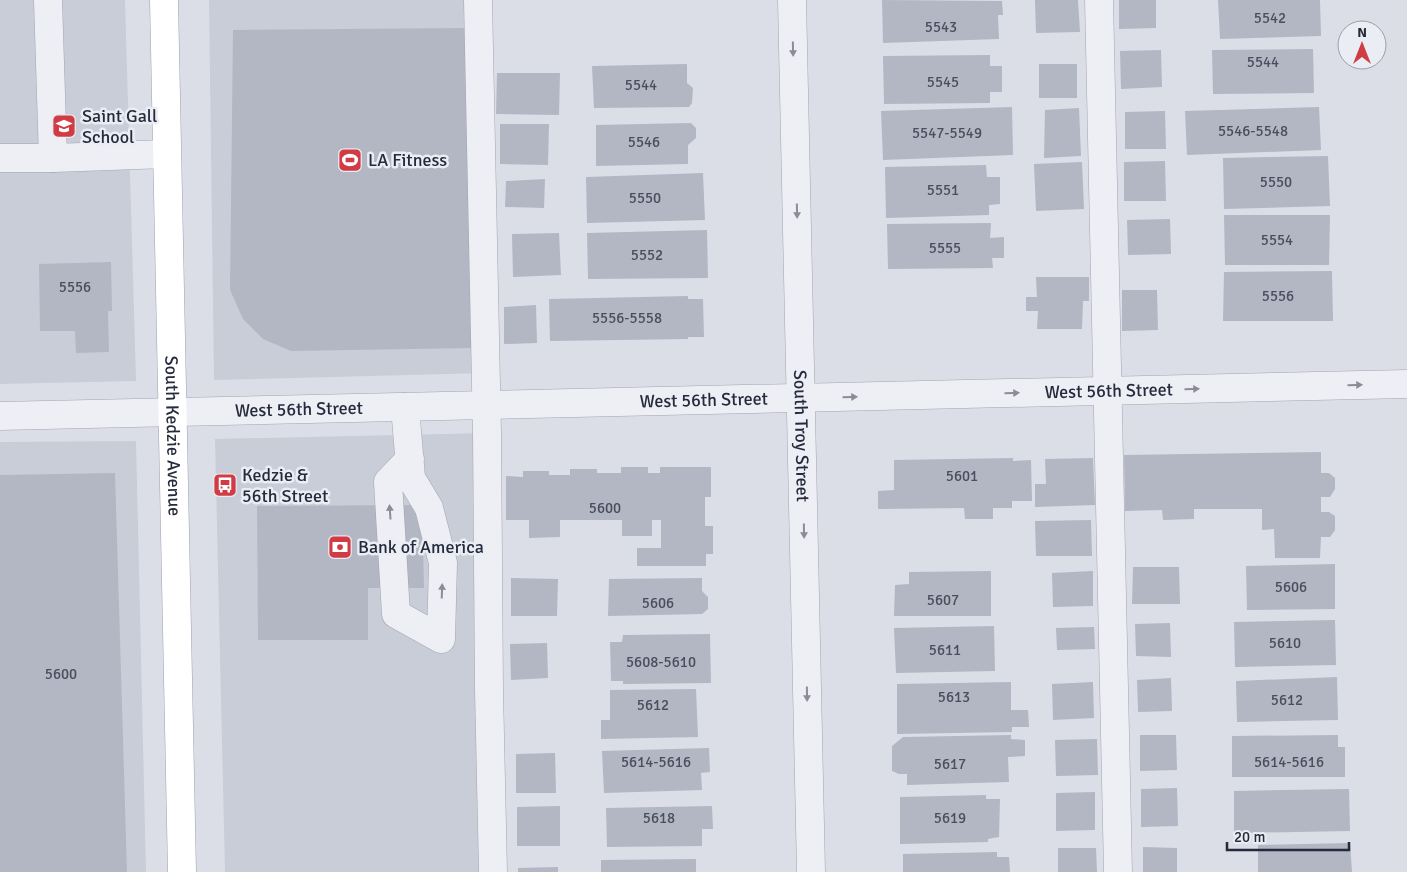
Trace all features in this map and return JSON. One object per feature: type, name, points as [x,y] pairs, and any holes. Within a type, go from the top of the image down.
[{"type":"main road","name":"South Kedzie Avenue","points":[[164,0],[182,872]]},
{"type":"street","points":[[48,0],[53,158]]},
{"type":"street","points":[[478,0],[487,405],[492,872]]},
{"type":"street","name":"South Troy Street","points":[[792,0],[811,872]]},
{"type":"street","points":[[1099,0],[1118,872]]},
{"type":"street","points":[[0,158],[166,154]]},
{"type":"street","name":"West 56th Street","points":[[0,416],[1407,384]]},
{"type":"street","points":[[405,407],[410,459],[411,478],[429,508],[443,563],[441,640],[396,614],[388,482],[410,459]]},
{"type":"shaded area","name":"Saint Gall School","points":[[0,0],[125,0],[136,381],[0,384]]},
{"type":"shaded area","name":"LA Fitness","points":[[209,0],[478,0],[486,373],[214,380]]},
{"type":"shaded area","points":[[487,433],[497,872],[225,872],[215,439]]},
{"type":"shaded area","points":[[136,441],[146,872],[0,872],[0,442]]},
{"type":"building","points":[[882,0],[1002,1],[1003,15],[998,15],[999,39],[883,43]]},
{"type":"building","points":[[1035,0],[1078,0],[1080,32],[1036,33]]},
{"type":"building","points":[[1119,0],[1156,0],[1156,28],[1119,29]]},
{"type":"building","points":[[1218,0],[1320,0],[1321,36],[1220,39]]},
{"type":"building","name":"LA Fitness","points":[[467,28],[472,348],[291,351],[263,339],[243,319],[230,290],[233,30]]},
{"type":"building","points":[[1313,49],[1314,93],[1213,94],[1212,50]]},
{"type":"building","points":[[1161,50],[1162,87],[1121,89],[1120,51]]},
{"type":"building","points":[[990,55],[990,66],[1002,66],[1002,92],[990,92],[990,103],[884,104],[883,56]]},
{"type":"building","points":[[687,64],[687,83],[693,88],[692,103],[689,107],[594,108],[592,66]]},
{"type":"building","points":[[1039,64],[1077,64],[1077,98],[1039,98]]},
{"type":"building","points":[[497,73],[560,73],[559,115],[496,114]]},
{"type":"building","points":[[1012,107],[1013,155],[883,160],[881,111]]},
{"type":"building","points":[[1319,107],[1321,150],[1187,155],[1185,111]]},
{"type":"building","points":[[1079,108],[1081,156],[1044,158],[1045,110]]},
{"type":"building","points":[[1165,111],[1166,149],[1125,149],[1125,112]]},
{"type":"building","points":[[691,123],[696,128],[696,138],[688,145],[688,164],[596,166],[596,125]]},
{"type":"building","points":[[500,124],[549,124],[548,165],[500,164]]},
{"type":"building","points":[[1328,156],[1330,206],[1224,209],[1223,158]]},
{"type":"building","points":[[1165,161],[1166,201],[1124,201],[1124,162]]},
{"type":"building","points":[[1082,162],[1084,209],[1036,211],[1034,164]]},
{"type":"building","points":[[986,165],[987,177],[1000,177],[1000,204],[989,205],[989,215],[886,218],[885,167]]},
{"type":"building","points":[[703,173],[705,220],[587,223],[586,177]]},
{"type":"building","points":[[545,179],[544,208],[505,207],[506,181]]},
{"type":"building","points":[[1224,215],[1330,215],[1329,265],[1225,265]]},
{"type":"building","points":[[1170,219],[1171,254],[1128,255],[1127,220]]},
{"type":"building","points":[[991,223],[990,238],[1004,237],[1004,258],[992,258],[993,268],[888,269],[887,224]]},
{"type":"building","points":[[707,230],[708,278],[588,279],[587,233]]},
{"type":"building","points":[[559,233],[561,275],[513,277],[512,234]]},
{"type":"building","points":[[111,262],[112,311],[108,311],[109,352],[76,353],[75,331],[40,331],[39,264]]},
{"type":"building","points":[[1332,271],[1333,321],[1223,321],[1224,272]]},
{"type":"building","points":[[1036,277],[1089,277],[1089,301],[1083,301],[1082,329],[1037,329],[1038,311],[1026,311],[1026,297],[1037,297]]},
{"type":"building","points":[[1122,290],[1157,290],[1158,330],[1122,331]]},
{"type":"building","points":[[688,296],[688,299],[703,299],[704,337],[688,337],[688,339],[550,341],[549,299]]},
{"type":"building","points":[[536,305],[537,343],[504,344],[504,307]]},
{"type":"building","points":[[1321,452],[1321,473],[1329,473],[1335,478],[1335,489],[1330,497],[1321,497],[1321,512],[1329,512],[1335,516],[1335,530],[1330,537],[1321,537],[1320,558],[1275,558],[1274,529],[1262,530],[1262,509],[1194,509],[1194,519],[1163,520],[1162,510],[1125,511],[1124,455]]},
{"type":"building","points":[[1013,458],[1013,461],[1031,460],[1032,501],[1012,501],[1012,508],[993,508],[993,519],[965,519],[964,508],[878,509],[878,491],[894,490],[894,460]]},
{"type":"building","points":[[1093,458],[1095,505],[1035,507],[1035,484],[1046,484],[1045,459]]},
{"type":"building","points":[[621,467],[648,467],[648,473],[660,473],[660,467],[711,467],[711,497],[705,497],[705,526],[713,526],[713,554],[706,554],[706,566],[637,566],[637,548],[661,548],[661,520],[652,520],[652,536],[622,536],[622,520],[560,520],[560,537],[529,538],[529,520],[506,520],[506,476],[523,477],[523,471],[549,471],[549,475],[570,475],[570,469],[597,469],[597,473],[621,473]]},
{"type":"building","points":[[115,473],[127,872],[0,872],[0,475]]},
{"type":"building","name":"Bank of America","points":[[422,505],[424,588],[368,588],[368,640],[258,640],[257,506]]},
{"type":"building","points":[[1091,520],[1092,556],[1036,556],[1035,521]]},
{"type":"building","points":[[1335,564],[1335,609],[1247,610],[1246,566]]},
{"type":"building","points":[[1133,567],[1179,567],[1180,604],[1132,604]]},
{"type":"building","points":[[991,571],[991,616],[894,616],[895,585],[909,584],[909,572]]},
{"type":"building","points":[[1093,571],[1093,606],[1053,607],[1052,573]]},
{"type":"building","points":[[511,578],[558,579],[557,616],[511,616]]},
{"type":"building","points":[[702,578],[702,591],[708,597],[708,609],[702,614],[608,616],[609,579]]},
{"type":"building","points":[[1335,620],[1336,665],[1235,667],[1234,622]]},
{"type":"building","points":[[1170,623],[1171,657],[1136,656],[1135,624]]},
{"type":"building","points":[[994,626],[995,671],[896,673],[894,628]]},
{"type":"building","points":[[1094,627],[1095,649],[1057,650],[1056,628]]},
{"type":"building","points":[[710,634],[711,683],[623,684],[623,681],[611,681],[610,642],[622,642],[623,635]]},
{"type":"building","points":[[547,643],[548,678],[511,680],[510,644]]},
{"type":"building","points":[[1337,677],[1338,720],[1237,722],[1236,681]]},
{"type":"building","points":[[1171,678],[1172,711],[1138,712],[1137,680]]},
{"type":"building","points":[[1011,682],[1011,710],[1028,710],[1029,727],[1012,727],[1012,732],[897,734],[897,684]]},
{"type":"building","points":[[1093,682],[1094,718],[1053,720],[1052,684]]},
{"type":"building","points":[[696,689],[698,737],[601,739],[601,720],[610,720],[610,690]]},
{"type":"building","points":[[1011,735],[1011,739],[1025,740],[1025,756],[1008,757],[1009,782],[907,785],[907,774],[899,774],[892,771],[892,746],[903,737]]},
{"type":"building","points":[[1140,735],[1176,735],[1177,770],[1140,771]]},
{"type":"building","points":[[1338,735],[1338,747],[1345,747],[1345,777],[1232,777],[1232,736]]},
{"type":"building","points":[[1097,739],[1098,775],[1056,776],[1055,740]]},
{"type":"building","points":[[709,748],[710,772],[701,773],[702,790],[604,793],[602,751]]},
{"type":"building","points":[[555,753],[556,793],[516,793],[516,754]]},
{"type":"building","points":[[1177,788],[1178,826],[1141,827],[1141,789]]},
{"type":"building","points":[[1349,789],[1350,831],[1234,833],[1234,791]]},
{"type":"building","points":[[1095,792],[1095,830],[1056,831],[1056,793]]},
{"type":"building","points":[[986,795],[986,799],[1000,799],[999,837],[988,839],[988,842],[900,844],[900,797]]},
{"type":"building","points":[[560,806],[560,846],[517,846],[517,807]]},
{"type":"building","points":[[712,806],[713,829],[702,829],[702,846],[607,847],[606,808]]},
{"type":"building","points":[[1350,843],[1352,872],[1258,872],[1258,845]]},
{"type":"building","points":[[1143,847],[1177,848],[1177,872],[1143,872]]},
{"type":"building","points":[[1058,848],[1096,848],[1097,872],[1058,872]]},
{"type":"building","points":[[997,852],[997,857],[1009,857],[1010,872],[903,872],[903,854]]},
{"type":"building","points":[[696,859],[696,872],[601,872],[601,860]]},
{"type":"building","points":[[558,867],[558,872],[518,872],[518,868]]},
{"type":"place","name":"Saint Gall School","points":[[64,126]]},
{"type":"place","name":"LA Fitness","points":[[350,160]]},
{"type":"place","name":"Kedzie & 56th Street","points":[[225,485]]},
{"type":"place","name":"Bank of America","points":[[340,547]]}]
